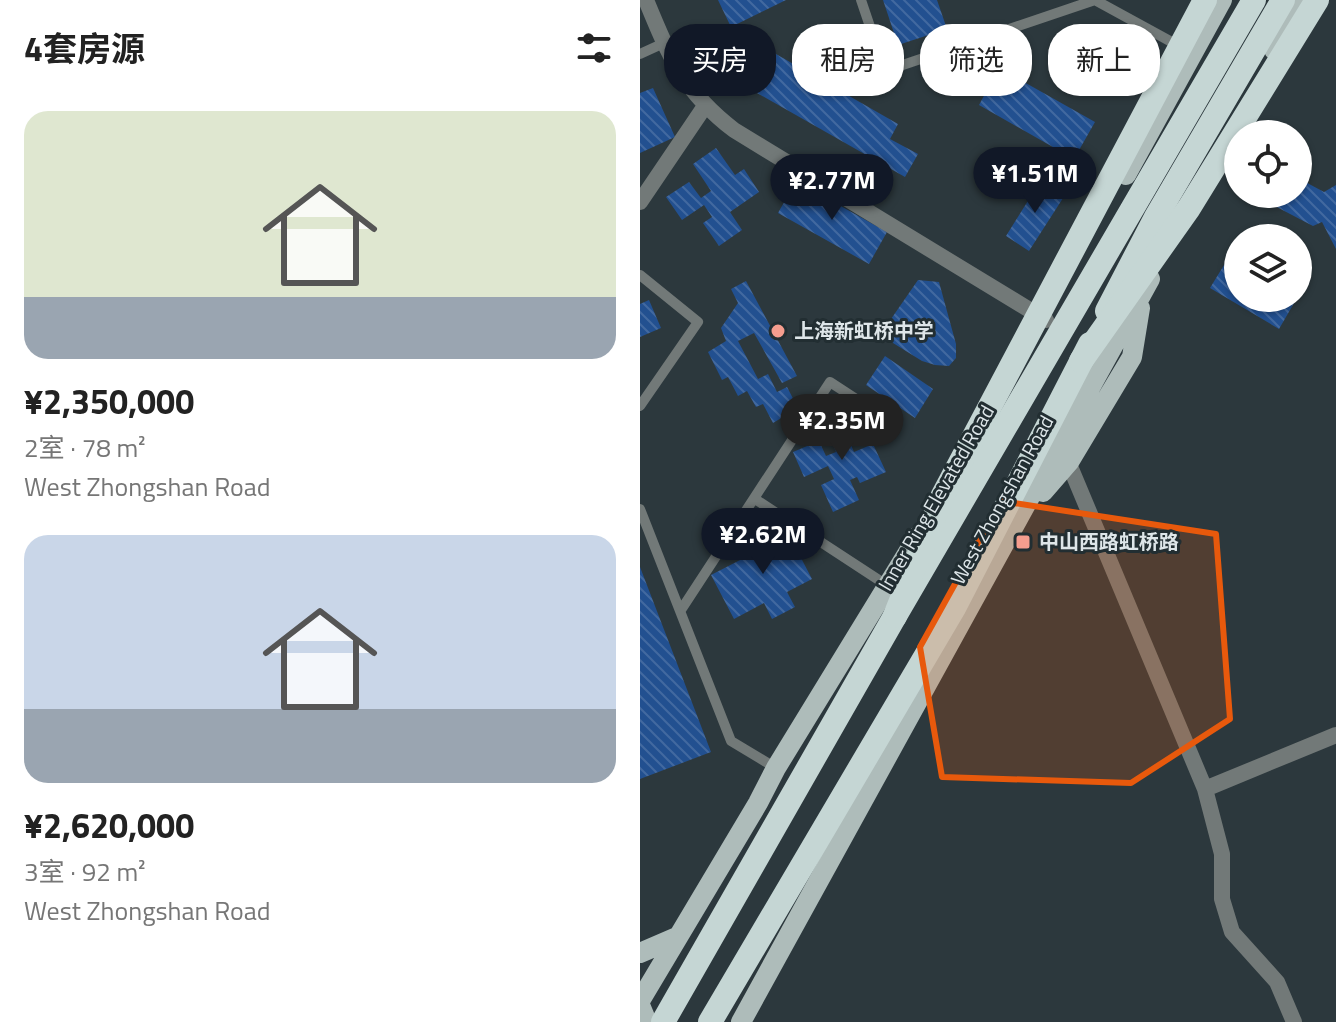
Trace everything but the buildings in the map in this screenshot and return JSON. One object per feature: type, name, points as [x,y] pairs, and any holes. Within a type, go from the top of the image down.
[{"type":"highway","points":[[895,616],[943,495],[1205,0]]},
{"type":"highway","name":"Inner Ring Elevated Road","points":[[663,1022],[895,616],[1254,0]]},
{"type":"highway","points":[[710,1022],[954,608],[1156,217],[1283,0]]},
{"type":"highway","points":[[1081,361],[1189,208],[1317,0]]},
{"type":"main road","points":[[647,1022],[640,1003],[677,937],[1047,321],[1222,0]]},
{"type":"main road","name":"West Zhongshan Road","points":[[741,1022],[1017,522],[1065,453],[1143,292],[1301,0]]},
{"type":"main road","points":[[640,953],[677,937]]},
{"type":"street","points":[[646,0],[664,43]]},
{"type":"street","points":[[696,96],[734,130],[1047,321]]},
{"type":"street","points":[[640,202],[705,106]]},
{"type":"street","points":[[1065,453],[1205,789],[1222,854],[1222,899],[1232,932],[1277,982],[1294,1022]]},
{"type":"street","points":[[1205,789],[1336,735]]},
{"type":"lane","points":[[861,0],[885,71],[1095,0],[1191,53]]},
{"type":"lane","points":[[640,54],[664,43]]},
{"type":"lane","points":[[640,275],[698,322],[640,406]]},
{"type":"lane","points":[[681,610],[830,382],[885,418]]},
{"type":"lane","points":[[755,499],[888,586]]},
{"type":"lane","points":[[640,509],[731,741],[776,768]]},
{"type":"highlighted area","points":[[1001,501],[1216,534],[1230,719],[1131,783],[942,777],[920,647]]},
{"type":"place","name":"上海新虹桥中学","points":[[778,331]]},
{"type":"place","name":"中山西路虹桥路","points":[[1023,542]]}]
